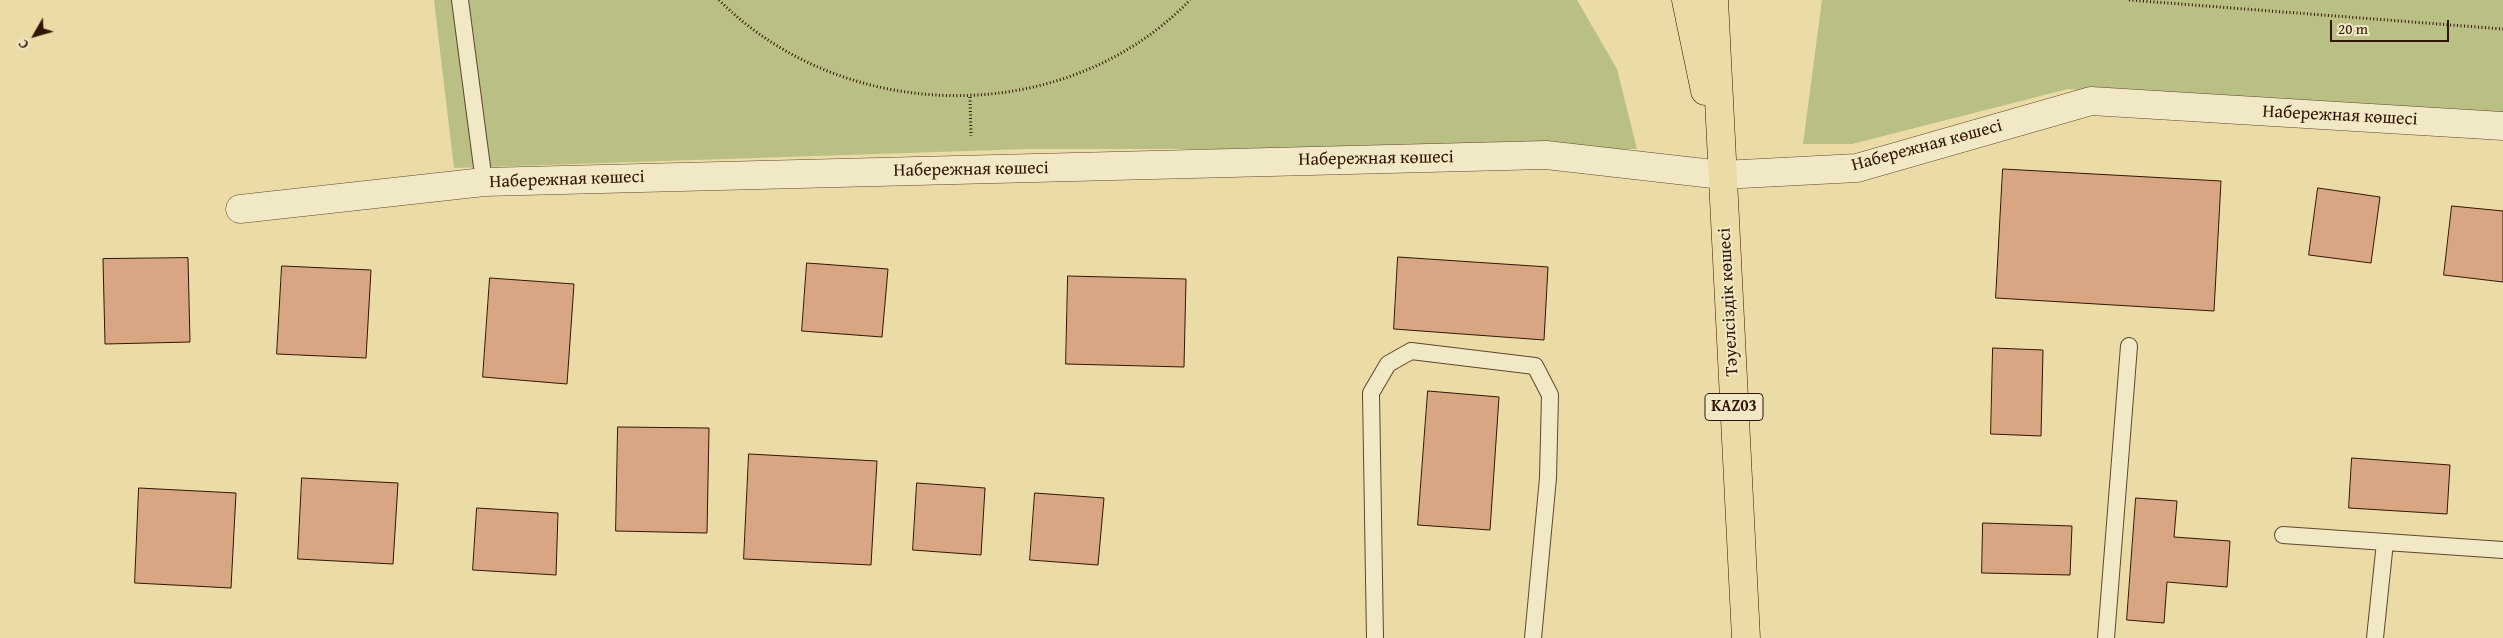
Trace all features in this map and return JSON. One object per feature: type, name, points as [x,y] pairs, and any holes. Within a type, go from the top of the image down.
[{"type":"main road","name":"KАZ03","points":[[1686,0],[1722,176]]},
{"type":"main road","name":"KАZ03","points":[[1714,0],[1722,176]]},
{"type":"main road","name":"Тәуелсіздік көшесі","points":[[1722,176],[1746,638]]},
{"type":"street","name":"Набережная көшесі","points":[[240,209],[484,182],[1546,155],[1722,176],[1857,168],[2091,101],[2503,126]]},
{"type":"lane","points":[[460,0],[484,182]]},
{"type":"lane","points":[[2106,638],[2129,346]]},
{"type":"lane","points":[[1375,638],[1372,393],[1388,364],[1411,350],[1535,366],[1550,395],[1548,478],[1533,638]]},
{"type":"lane","points":[[2283,534],[2503,550]]},
{"type":"lane","points":[[2375,638],[2385,542]]},
{"type":"path","points":[[719,0],[763,36],[794,56],[836,75],[879,88],[924,96],[970,97],[1016,92],[1060,80],[1103,63],[1142,40],[1178,12],[1190,0]]},
{"type":"path","points":[[2129,0],[2503,28]]},
{"type":"green space","points":[[434,0],[1577,0],[1617,69],[1637,149],[1027,149],[454,168]]},
{"type":"green space","points":[[1822,0],[2503,0],[2503,131],[2068,89],[1852,144],[1803,144]]},
{"type":"building","points":[[2003,169],[2221,181],[2214,311],[1996,298]]},
{"type":"building","points":[[2318,188],[2380,197],[2371,263],[2309,255]]},
{"type":"building","points":[[2452,206],[2503,211],[2503,282],[2444,275]]},
{"type":"building","points":[[1398,257],[1548,267],[1544,340],[1394,329]]},
{"type":"building","points":[[188,258],[190,342],[105,344],[103,259]]},
{"type":"building","points":[[807,263],[888,269],[882,337],[802,331]]},
{"type":"building","points":[[282,266],[371,270],[366,358],[277,354]]},
{"type":"building","points":[[1068,276],[1186,279],[1184,367],[1066,364]]},
{"type":"building","points":[[490,278],[574,284],[567,384],[483,377]]},
{"type":"building","points":[[1993,348],[2043,350],[2041,436],[1991,434]]},
{"type":"building","points":[[1428,391],[1499,397],[1490,530],[1418,525]]},
{"type":"building","points":[[618,427],[709,428],[707,533],[616,531]]},
{"type":"building","points":[[749,454],[877,461],[871,565],[744,559]]},
{"type":"building","points":[[2352,458],[2450,465],[2447,514],[2349,508]]},
{"type":"building","points":[[302,478],[398,483],[393,564],[298,559]]},
{"type":"building","points":[[917,483],[985,488],[981,555],[913,550]]},
{"type":"building","points":[[139,488],[236,493],[231,588],[135,583]]},
{"type":"building","points":[[1035,493],[1104,498],[1098,565],[1030,560]]},
{"type":"building","points":[[2136,498],[2177,501],[2174,537],[2230,541],[2227,587],[2167,582],[2164,623],[2127,620]]},
{"type":"building","points":[[477,508],[558,513],[556,575],[473,570]]},
{"type":"building","points":[[1983,523],[2072,526],[2070,575],[1982,573]]}]
